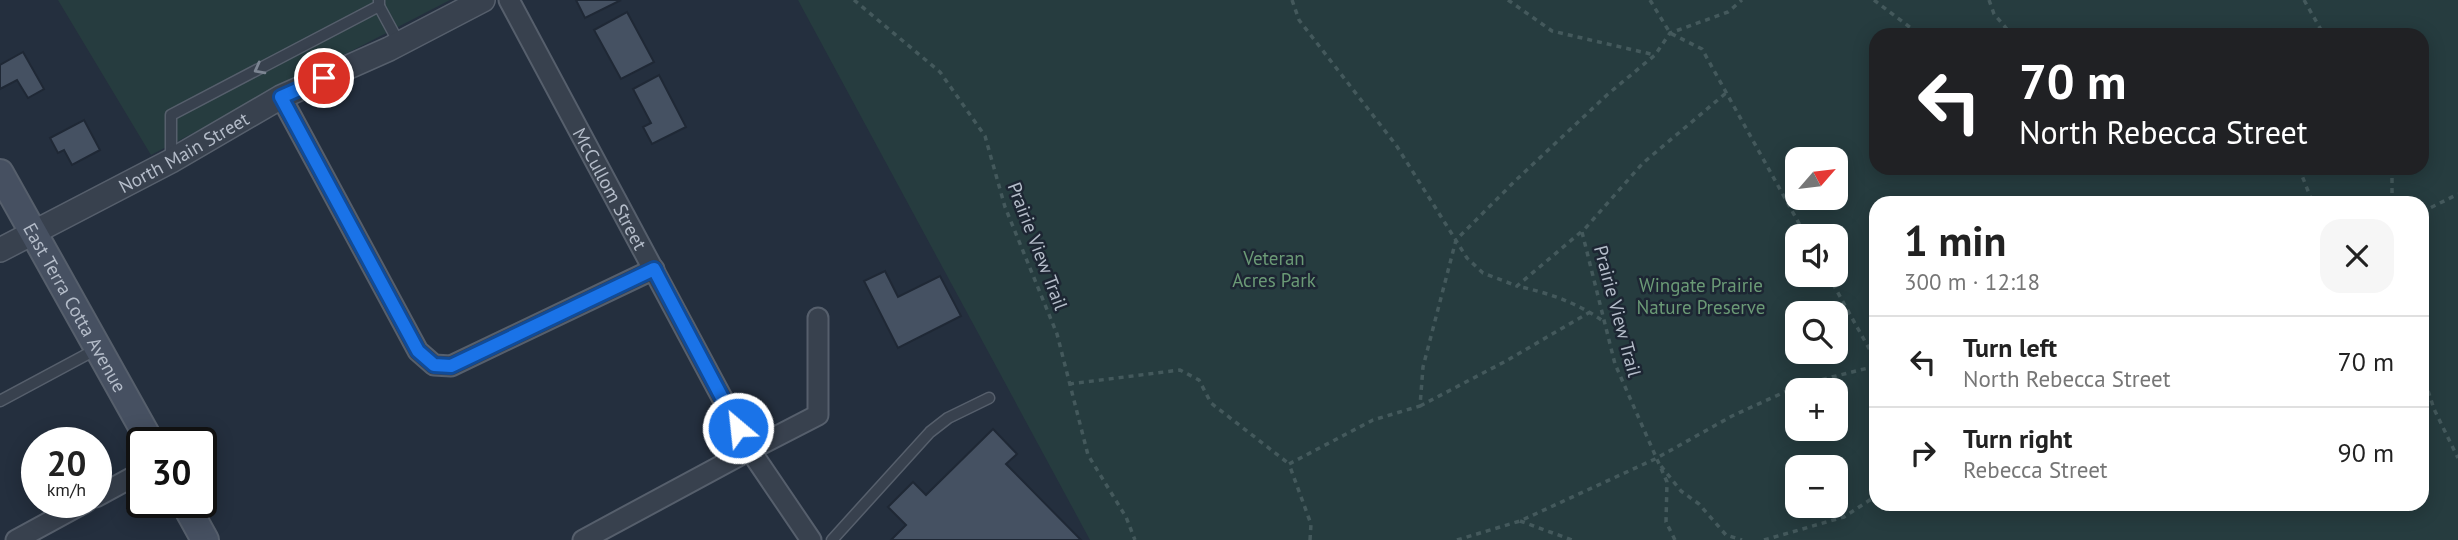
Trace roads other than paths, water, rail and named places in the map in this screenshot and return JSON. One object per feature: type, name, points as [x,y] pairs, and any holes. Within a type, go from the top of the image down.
[{"type":"main road","name":"East Terra Cotta Avenue","points":[[0,173],[142,427]]},
{"type":"main road","points":[[193,518],[205,540]]},
{"type":"street","name":"McCullom Street","points":[[509,0],[750,450],[811,540]]},
{"type":"street","name":"North Main Street","points":[[0,250],[171,161],[281,97],[399,43],[476,2]]},
{"type":"street","points":[[281,97],[418,351],[434,365],[451,366],[654,269]]},
{"type":"street","points":[[583,540],[818,415],[818,318]]},
{"type":"street","points":[[16,540],[57,518]]},
{"type":"lane","points":[[171,161],[171,115],[379,3],[399,43]]},
{"type":"lane","points":[[0,401],[99,348]]},
{"type":"lane","points":[[832,540],[930,432],[948,418],[989,398]]},
{"type":"park label","name":"Veteran Acres Park","points":[[1274,269]]},
{"type":"park label","name":"Wingate Prairie Nature Preserve","points":[[1701,296]]}]
